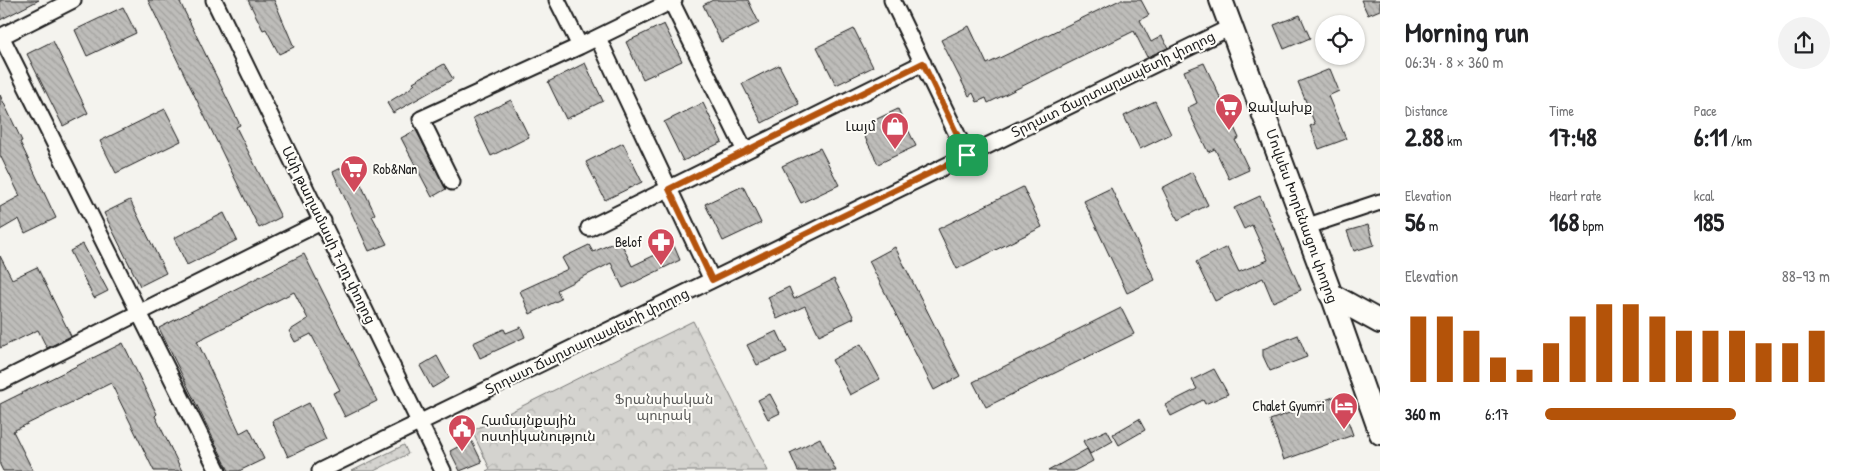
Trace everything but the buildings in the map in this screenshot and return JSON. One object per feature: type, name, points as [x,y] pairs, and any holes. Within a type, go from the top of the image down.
[{"type":"highway","name":"Մովսես Խորենացու փողոց","points":[[1221,0],[1332,295]]},
{"type":"highway","points":[[1332,295],[1380,322]]},
{"type":"main road","name":"Մովսես Խորենացու փողոց","points":[[1332,295],[1372,406],[1380,434]]},
{"type":"main road","points":[[1372,406],[1380,385]]},
{"type":"street","points":[[73,0],[0,36],[218,471]]},
{"type":"street","name":"Անի թաղամասի 7-րդ փողոց","points":[[214,0],[443,471]]},
{"type":"street","points":[[557,0],[580,46]]},
{"type":"street","points":[[892,0],[967,155]]},
{"type":"street","points":[[452,182],[421,119],[598,38],[672,1],[745,151]]},
{"type":"street","name":"Տրդատ Ճարտարապետի փողոց","points":[[320,471],[1232,26]]},
{"type":"street","points":[[598,38],[712,280]]},
{"type":"street","points":[[589,228],[923,63]]},
{"type":"street","points":[[1305,227],[1380,202]]},
{"type":"street","points":[[0,382],[323,221]]},
{"type":"green space","name":"Ֆրանսիական պուրակ","points":[[693,321],[768,471],[486,471],[490,469],[472,431]]},
{"type":"green space","points":[[404,445],[408,454],[374,471],[352,471]]},
{"type":"place","name":"Ջավախք","points":[[1229,131]]},
{"type":"place","name":"Լայմ","points":[[895,150]]},
{"type":"place","name":"Rob&Nan","points":[[354,193]]},
{"type":"place","name":"Belof","points":[[661,266]]},
{"type":"place","name":"Chalet Gyumri","points":[[1344,430]]},
{"type":"place","name":"Համայնքային ոստիկանություն","points":[[462,452]]},
{"type":"route","points":[[923,63],[967,155],[712,280],[669,189],[923,63]]}]
